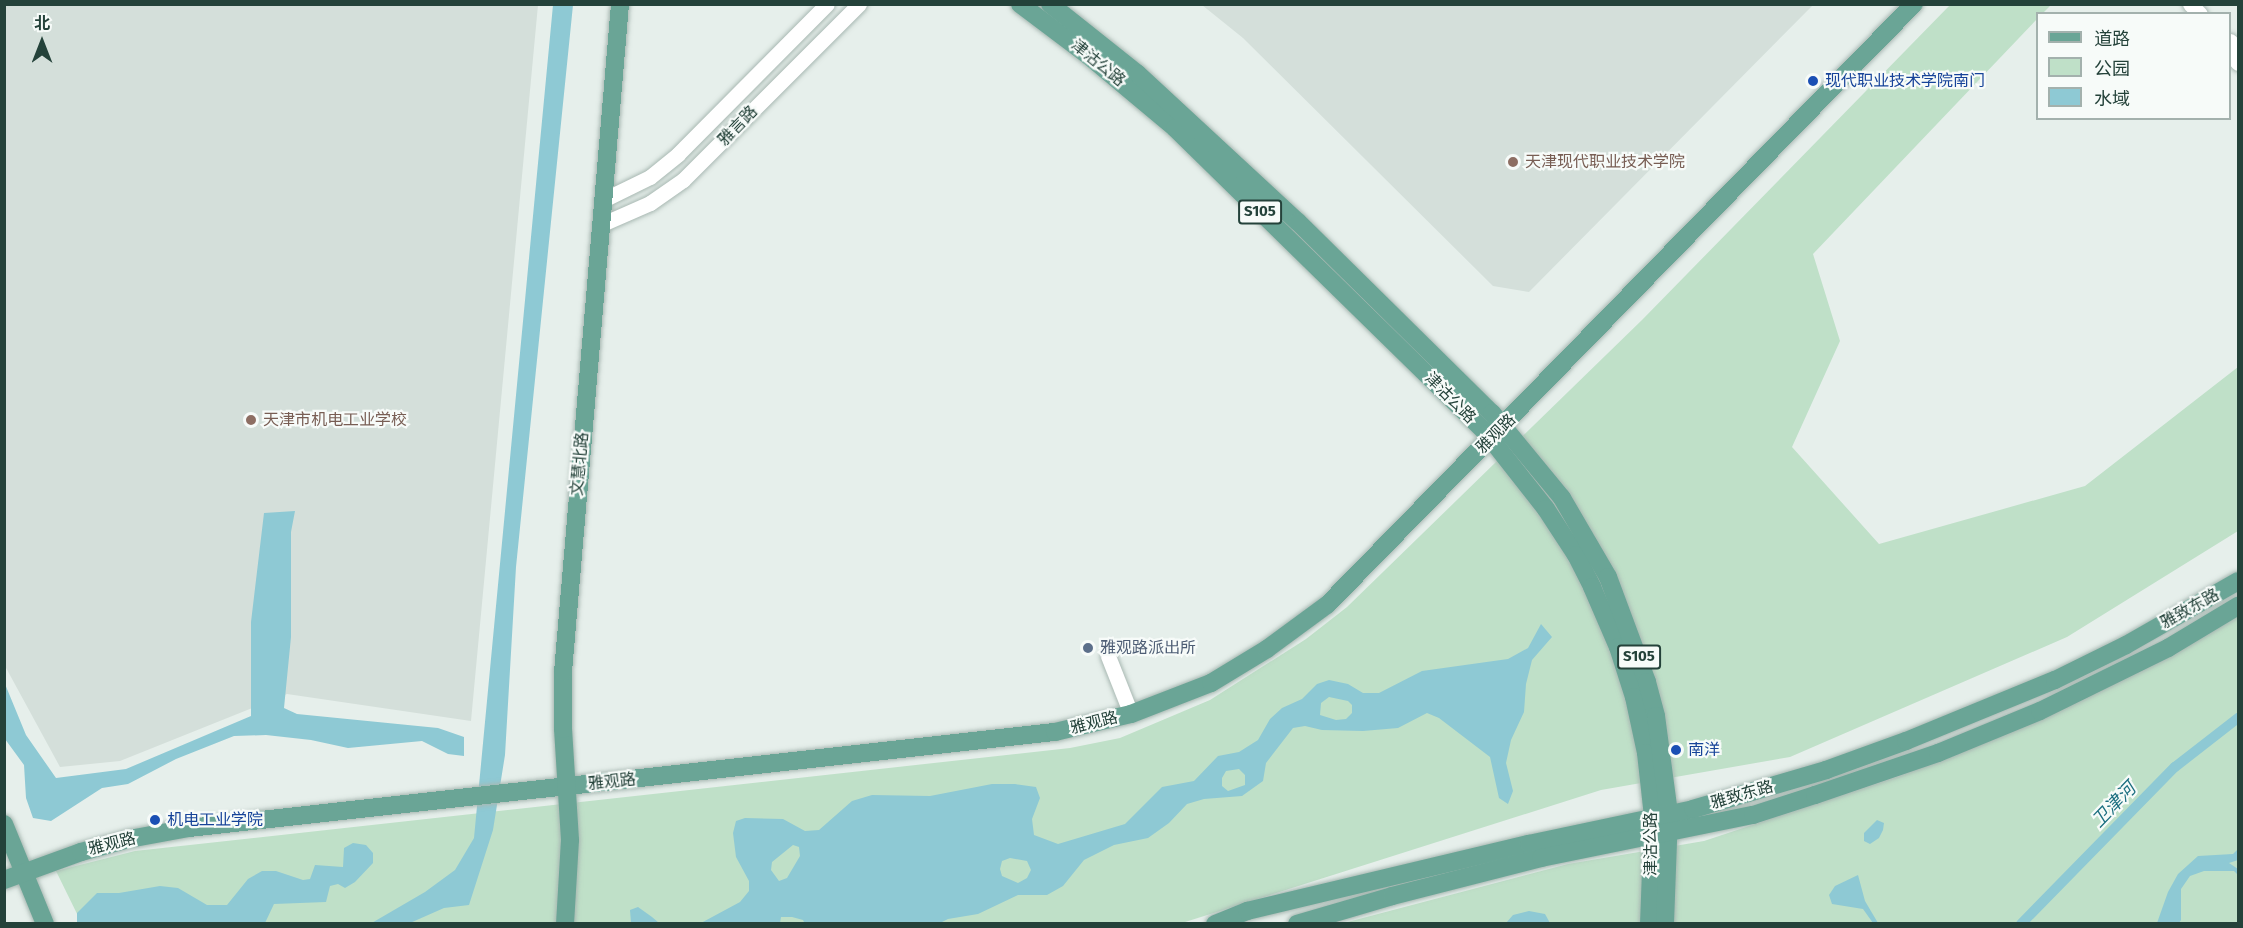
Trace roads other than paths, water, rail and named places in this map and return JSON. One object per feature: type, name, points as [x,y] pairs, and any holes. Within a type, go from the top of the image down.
[{"type":"main road","name":"文慧北路","points":[[565,924],[570,862],[563,783],[554,719],[556,634],[611,4]]},
{"type":"main road","name":"文慧北路","points":[[557,924],[562,841],[563,672],[620,4]]},
{"type":"main road","name":"津沽公路","points":[[1020,4],[1089,56],[1175,129],[1496,430]]},
{"type":"main road","name":"津沽公路","points":[[1050,4],[1101,42],[1210,139],[1562,498],[1590,542],[1608,577],[1647,681],[1661,749],[1661,834],[1665,924]]},
{"type":"main road","name":"雅观路","points":[[1496,430],[1907,4]]},
{"type":"main road","name":"雅观路","points":[[13,873],[85,845],[164,826],[563,783],[1071,724],[1129,711],[1208,678],[1270,641],[1306,615],[1348,577],[1496,430],[1914,4]]},
{"type":"main road","name":"雅致东路","points":[[1215,924],[1248,911],[1661,815],[1775,786],[1826,770],[1906,741],[2055,680],[2126,645],[2238,581]]},
{"type":"main road","name":"雅致东路","points":[[1297,924],[1392,896],[1541,858],[1764,812],[1972,740],[2104,682],[2168,648],[2238,606]]},
{"type":"main road","points":[[4,824],[13,873],[45,924]]},
{"type":"main road","name":"津沽公路","points":[[1649,924],[1661,834]]},
{"type":"main road","points":[[4,852],[33,924]]},
{"type":"street","name":"雅言路","points":[[603,200],[650,177],[678,154],[827,4]]},
{"type":"street","name":"雅言路","points":[[600,225],[650,203],[683,180],[860,4]]},
{"type":"street","points":[[1108,656],[1129,711]]},
{"type":"water","points":[[553,5],[573,5],[516,567],[505,755],[493,830],[469,905],[444,908],[410,923],[370,924],[425,892],[455,870],[474,838]]},
{"type":"water","points":[[295,511],[291,532],[291,637],[284,708],[297,714],[438,728],[464,737],[464,756],[448,754],[422,741],[348,748],[311,740],[266,735],[234,736],[176,759],[128,784],[102,788],[51,821],[33,818],[26,798],[24,765],[5,739],[5,684],[26,735],[56,778],[126,769],[251,716],[251,622],[264,513]]},
{"type":"water","points":[[1541,624],[1552,637],[1532,660],[1526,684],[1524,712],[1511,740],[1506,763],[1513,791],[1508,804],[1499,798],[1490,757],[1439,718],[1427,713],[1398,728],[1363,731],[1322,730],[1305,726],[1293,728],[1266,763],[1263,781],[1242,796],[1204,799],[1187,804],[1169,823],[1148,838],[1114,845],[1084,860],[1063,886],[1047,895],[1018,895],[978,914],[948,919],[940,923],[805,924],[803,920],[781,917],[780,923],[701,923],[740,902],[749,891],[749,881],[736,857],[733,833],[736,821],[745,818],[783,819],[805,831],[819,830],[852,801],[872,795],[930,796],[992,784],[1015,784],[1036,787],[1040,798],[1032,819],[1034,835],[1058,844],[1125,824],[1162,787],[1194,781],[1218,756],[1239,752],[1258,740],[1270,719],[1282,708],[1302,699],[1317,684],[1329,680],[1348,684],[1363,693],[1379,693],[1422,671],[1508,659],[1528,648]],"holes":[[[1329,697],[1348,701],[1352,705],[1352,713],[1346,719],[1336,720],[1320,715],[1321,703]],[[1239,769],[1245,775],[1245,785],[1228,791],[1222,786],[1222,778],[1226,771]],[[793,845],[799,847],[800,856],[787,878],[779,881],[771,870],[772,862]],[[1010,858],[1027,861],[1031,870],[1027,878],[1018,883],[1002,876],[1000,869],[1002,861]]]},
{"type":"water","points":[[1877,820],[1884,823],[1883,830],[1879,838],[1870,844],[1864,841],[1864,833]]},
{"type":"water","points":[[353,843],[366,845],[373,853],[373,863],[355,882],[345,888],[338,884],[330,886],[326,902],[274,904],[265,923],[77,923],[77,913],[97,893],[119,893],[160,886],[178,888],[207,905],[227,905],[248,879],[262,871],[276,871],[303,880],[310,879],[315,865],[343,867],[344,848]]},
{"type":"water","points":[[2238,849],[2238,860],[2229,863],[2238,869],[2238,875],[2234,871],[2204,871],[2190,876],[2181,889],[2181,920],[2179,923],[2157,923],[2168,892],[2178,874],[2198,856],[2233,854]]},
{"type":"water","points":[[1858,875],[1865,901],[1878,923],[1873,923],[1863,909],[1832,904],[1829,895],[1835,886]]},
{"type":"water","points":[[638,907],[659,923],[631,923],[630,910]]},
{"type":"water","points":[[1529,911],[1545,914],[1550,923],[1506,923],[1513,915]]},
{"type":"waterway","name":"卫津河","points":[[2021,924],[2175,767],[2238,718]]},
{"type":"place","name":"现代职业技术学院南门","points":[[1813,81]]},
{"type":"place","name":"天津现代职业技术学院","points":[[1513,162]]},
{"type":"place","name":"天津市机电工业学校","points":[[251,420]]},
{"type":"place","name":"雅观路派出所","points":[[1088,648]]},
{"type":"place","name":"南洋","points":[[1676,750]]},
{"type":"place","name":"机电工业学院","points":[[155,820]]}]
